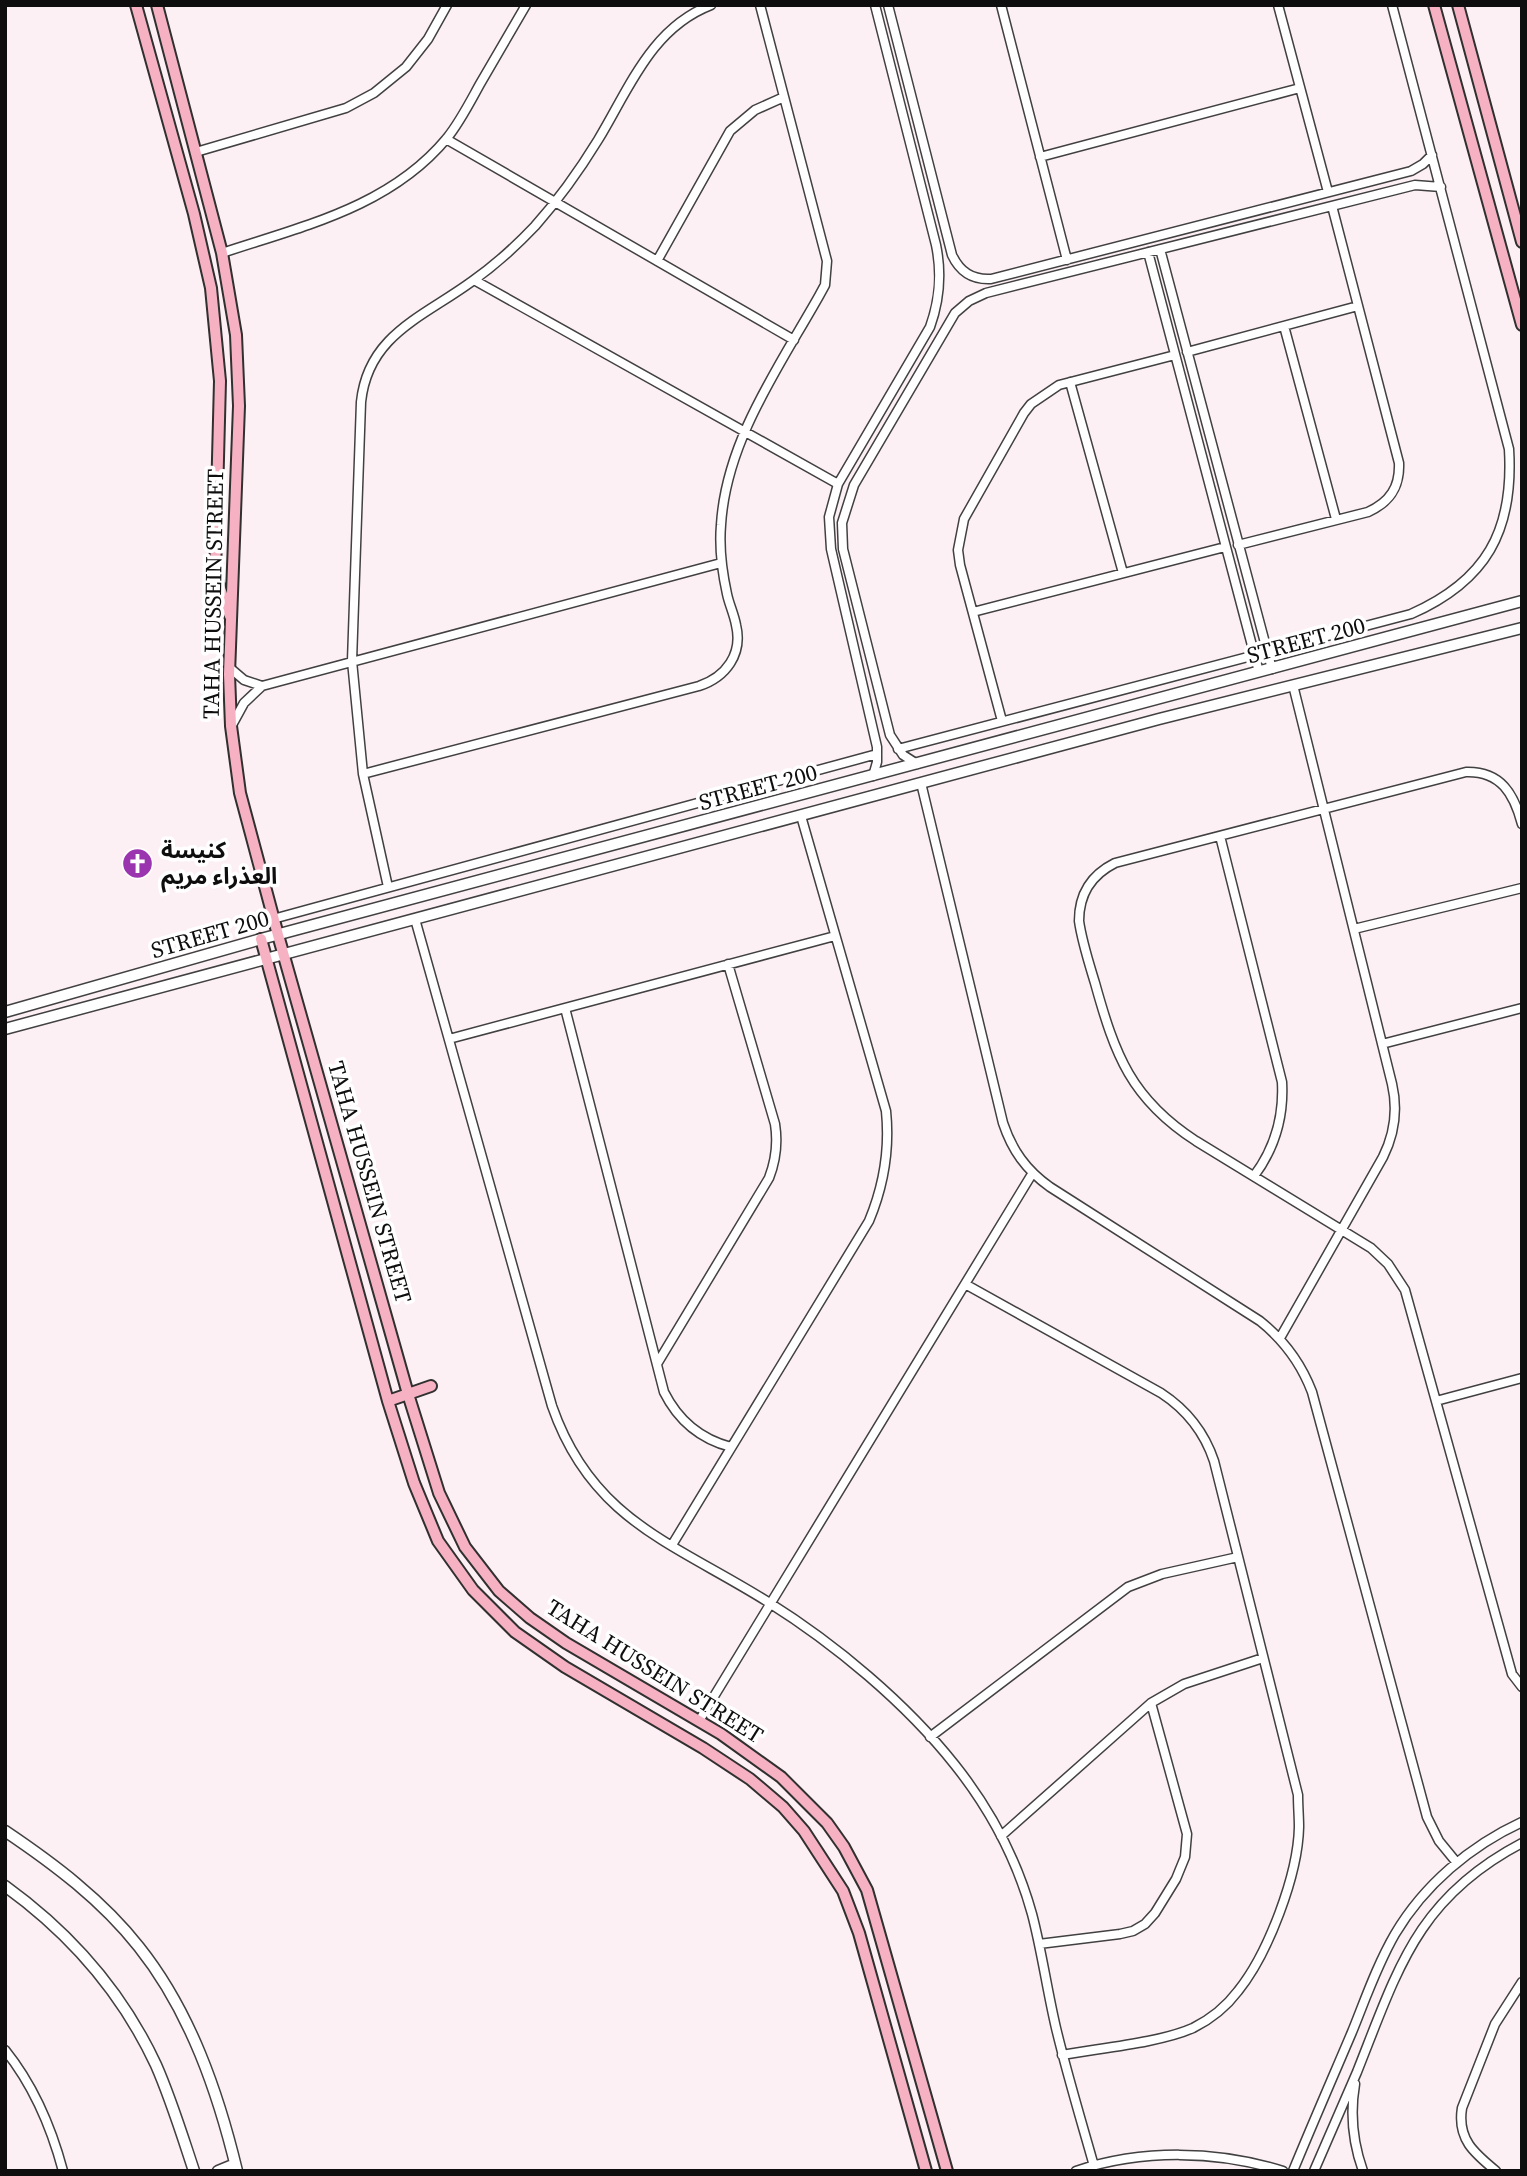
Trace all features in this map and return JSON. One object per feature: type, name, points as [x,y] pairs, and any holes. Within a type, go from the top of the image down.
[{"type":"main road","name":"TAHA HUSSEIN STREET","points":[[136,5],[209,278],[215,319],[220,413],[215,575],[232,619]]},
{"type":"main road","name":"TAHA HUSSEIN STREET","points":[[157,5],[197,152],[233,311],[239,382],[230,668],[231,726],[247,825],[408,1394],[446,1511],[465,1547],[486,1577],[530,1618],[566,1643],[752,1755],[803,1797],[827,1823],[856,1868],[866,1890],[947,2171]]},
{"type":"main road","points":[[1434,5],[1522,325]]},
{"type":"main road","points":[[1458,5],[1522,242]]},
{"type":"main road","name":"TAHA HUSSEIN STREET","points":[[261,939],[388,1401],[420,1500],[438,1541],[457,1571],[524,1640],[750,1779],[783,1807],[804,1831],[843,1891],[859,1933],[926,2171]]},
{"type":"main road","points":[[388,1401],[431,1386]]},
{"type":"street","points":[[197,152],[337,111],[374,93],[406,67],[428,39],[447,5]]},
{"type":"street","points":[[222,253],[349,210],[376,197],[417,168],[446,139],[458,122],[526,5]]},
{"type":"street","points":[[388,887],[363,774],[352,661],[361,402],[365,377],[375,356],[390,338],[474,280],[507,253],[556,202],[579,171],[650,51],[672,27],[711,5]]},
{"type":"street","points":[[363,774],[711,681],[731,664],[738,639],[727,596],[720,535],[727,482],[745,432],[825,285],[827,261],[760,5]]},
{"type":"street","points":[[873,776],[877,754],[829,533],[830,509],[838,484],[930,327],[940,286],[936,245],[874,5]]},
{"type":"street","points":[[888,5],[956,264],[972,277],[991,279],[1411,171],[1432,155]]},
{"type":"street","points":[[1001,5],[1067,260]]},
{"type":"street","points":[[1278,5],[1328,192]]},
{"type":"street","points":[[898,749],[1411,614],[1437,603],[1460,586],[1480,565],[1495,541],[1506,512],[1511,481],[1509,449],[1392,5]]},
{"type":"street","points":[[1040,157],[1300,88]]},
{"type":"street","points":[[657,261],[730,131],[755,110],[784,97]]},
{"type":"street","points":[[446,139],[794,340]]},
{"type":"street","points":[[916,764],[898,749],[890,734],[843,549],[842,523],[848,497],[854,485],[949,321],[961,307],[986,293],[1415,185],[1441,187]]},
{"type":"street","points":[[1238,544],[1380,507],[1396,488],[1399,463],[1332,206]]},
{"type":"street","points":[[1160,249],[1272,669]]},
{"type":"street","points":[[1148,252],[1259,672]]},
{"type":"street","points":[[474,280],[838,484]]},
{"type":"street","points":[[1187,352],[1358,306]]},
{"type":"street","points":[[1284,326],[1336,519]]},
{"type":"street","points":[[1002,721],[960,565],[958,550],[964,519],[1024,413],[1039,397],[1070,382],[1175,355]]},
{"type":"street","points":[[1070,382],[1123,573]]},
{"type":"street","points":[[972,612],[1225,547]]},
{"type":"street","points":[[231,726],[244,704],[262,686],[722,563]]},
{"type":"street","name":"STREET 200","points":[[5,1012],[278,934],[1522,601]]},
{"type":"street","name":"STREET 200","points":[[5,1029],[921,783],[1522,628]]},
{"type":"street","points":[[230,668],[244,680],[262,686]]},
{"type":"street","points":[[1280,1338],[1383,1157],[1392,1135],[1395,1103],[1293,685]]},
{"type":"street","points":[[273,919],[877,754]]},
{"type":"street","points":[[1522,824],[1517,805],[1505,786],[1493,777],[1474,772],[1123,861],[1108,867],[1095,877],[1080,905],[1079,921],[1109,1035],[1130,1078],[1150,1104],[1172,1124],[1342,1229],[1380,1256],[1405,1290],[1512,1674],[1522,1687]]},
{"type":"street","points":[[921,783],[1003,1123],[1012,1146],[1032,1174],[1050,1188],[1260,1321],[1280,1338],[1296,1358],[1312,1392],[1427,1817],[1438,1842],[1457,1863]]},
{"type":"street","points":[[672,1545],[869,1221],[884,1173],[888,1142],[886,1111],[801,816]]},
{"type":"street","points":[[1220,836],[1282,1082],[1282,1109],[1277,1133],[1268,1156],[1254,1177]]},
{"type":"street","points":[[1354,929],[1522,888]]},
{"type":"street","points":[[415,919],[552,1406],[563,1434],[583,1469],[610,1502],[636,1524],[770,1604],[874,1679],[930,1737],[970,1784],[1001,1836],[1024,1889],[1039,1944],[1062,2055],[1094,2165]]},
{"type":"street","points":[[449,1039],[835,936]]},
{"type":"street","points":[[657,1364],[769,1178],[775,1161],[775,1124],[728,964]]},
{"type":"street","points":[[565,1008],[664,1392],[681,1418],[705,1437],[732,1447]]},
{"type":"street","points":[[1382,1044],[1522,1008]]},
{"type":"street","points":[[699,1721],[1032,1174]]},
{"type":"street","points":[[965,1284],[1161,1393],[1182,1409],[1199,1429],[1210,1450],[1298,1795],[1299,1828],[1286,1890],[1264,1948],[1237,1993],[1202,2023],[1169,2036],[1062,2055]]},
{"type":"street","points":[[1436,1401],[1522,1378]]},
{"type":"street","points":[[930,1737],[1128,1587],[1162,1574],[1238,1557]]},
{"type":"street","points":[[1001,1836],[1151,1703],[1184,1684],[1264,1658]]},
{"type":"street","points":[[1039,1944],[1133,1931],[1151,1919],[1176,1879],[1185,1857],[1187,1834],[1151,1703]]},
{"type":"street","points":[[1293,2171],[1389,1946],[1422,1896],[1457,1863],[1486,1842],[1522,1822]]},
{"type":"street","points":[[5,1832],[55,1866],[85,1891],[120,1925],[150,1962],[183,2018],[204,2063],[236,2167],[218,2171]]},
{"type":"street","points":[[1314,2171],[1401,1964],[1423,1926],[1444,1900],[1468,1878],[1496,1857],[1522,1843]]},
{"type":"street","points":[[5,1886],[66,1936],[117,1996],[156,2065],[194,2171]]},
{"type":"street","points":[[1496,2171],[1467,2144],[1461,2126],[1462,2108],[1495,2024],[1522,1982]]},
{"type":"street","points":[[5,2050],[40,2104],[63,2171]]},
{"type":"street","points":[[1356,2073],[1353,2118],[1355,2140],[1363,2171]]},
{"type":"street","points":[[1076,2171],[1140,2157],[1195,2155],[1248,2162],[1283,2171]]},
{"type":"place","name":"كنيسة العذراء مريم","points":[[138,863]]}]
